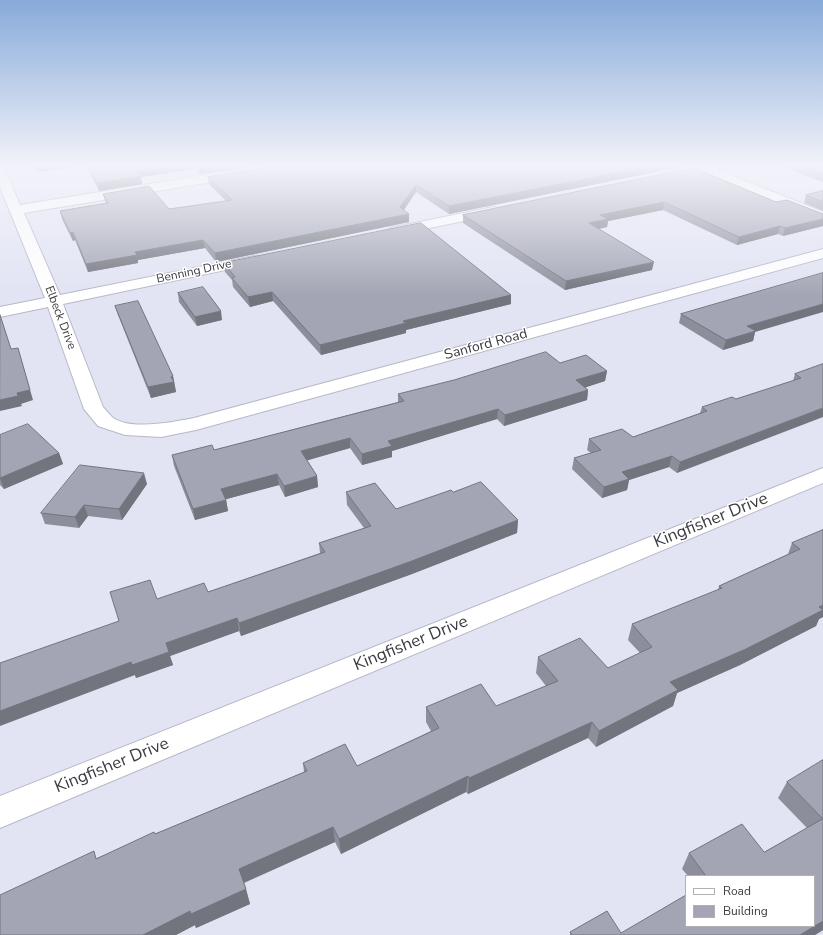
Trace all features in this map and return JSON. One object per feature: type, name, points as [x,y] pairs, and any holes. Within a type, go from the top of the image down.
[{"type":"street","points":[[16,210],[25,209]]},
{"type":"street","points":[[383,234],[505,209]]},
{"type":"street","points":[[804,209],[823,217]]},
{"type":"street","name":"Elbeck Drive","points":[[16,210],[54,301],[94,409],[105,422],[125,429],[149,430]]},
{"type":"street","name":"Sanford Road","points":[[149,430],[161,431],[196,424],[823,253]]},
{"type":"street","name":"Benning Drive","points":[[0,312],[265,258]]},
{"type":"street","name":"Kingfisher Drive","points":[[0,812],[823,475]]},
{"type":"building","points":[[74,209],[402,209],[409,214],[215,253],[203,240],[135,252],[137,255],[86,264],[73,232],[70,233],[60,211]]},
{"type":"building","points":[[494,209],[631,209],[600,215],[608,219],[589,223],[654,262],[566,281],[463,215]]},
{"type":"building","points":[[678,209],[809,209],[823,214],[823,219],[785,228],[780,226],[739,237]]},
{"type":"building","points":[[421,223],[511,295],[403,321],[406,323],[320,345],[272,292],[248,297],[232,278],[235,277],[224,263]]},
{"type":"building","points":[[823,273],[823,304],[747,326],[756,331],[726,340],[681,314]]},
{"type":"building","points":[[203,287],[221,311],[195,317],[178,293]]},
{"type":"building","points":[[138,301],[173,376],[171,377],[174,382],[148,387],[115,306]]},
{"type":"building","points":[[0,315],[11,349],[18,348],[30,390],[17,393],[18,396],[0,400]]},
{"type":"building","points":[[546,352],[560,363],[586,355],[607,371],[576,380],[588,390],[505,415],[498,409],[388,441],[392,446],[362,454],[350,438],[301,451],[317,476],[284,486],[277,474],[221,489],[226,500],[193,509],[172,455],[212,445],[214,450],[404,401],[398,394],[454,380]]},
{"type":"building","points":[[823,364],[823,408],[680,462],[672,456],[622,472],[629,479],[604,487],[574,458],[601,450],[589,439],[622,429],[633,437],[707,411],[702,407],[732,397],[736,399],[801,378],[795,374]]},
{"type":"building","points":[[28,424],[59,453],[0,478],[0,435]]},
{"type":"building","points":[[80,465],[144,473],[119,509],[84,505],[75,517],[41,513]]},
{"type":"building","points":[[481,482],[518,520],[412,561],[239,623],[237,618],[166,643],[169,652],[132,665],[131,662],[0,711],[0,663],[119,621],[110,592],[150,580],[157,599],[204,583],[208,592],[325,552],[319,543],[371,526],[346,492],[375,483],[396,509],[451,490],[453,492]]},
{"type":"building","points":[[823,530],[823,605],[819,607],[823,610],[746,649],[670,682],[678,690],[599,731],[592,722],[469,778],[468,776],[339,839],[333,827],[239,869],[246,889],[191,914],[190,911],[143,935],[0,935],[0,895],[94,851],[96,859],[154,832],[155,834],[307,771],[303,763],[345,744],[357,766],[439,728],[426,707],[481,684],[496,706],[558,681],[538,657],[580,638],[608,668],[652,647],[632,624],[722,588],[719,586],[800,549],[792,543]]},
{"type":"building","points":[[823,760],[823,819],[787,782]]},
{"type":"building","points":[[823,819],[823,921],[815,926],[815,875],[705,875],[689,853],[742,824],[764,852]]},
{"type":"building","points":[[685,896],[685,927],[813,927],[800,935],[572,935],[570,932],[607,911],[621,933]]}]
